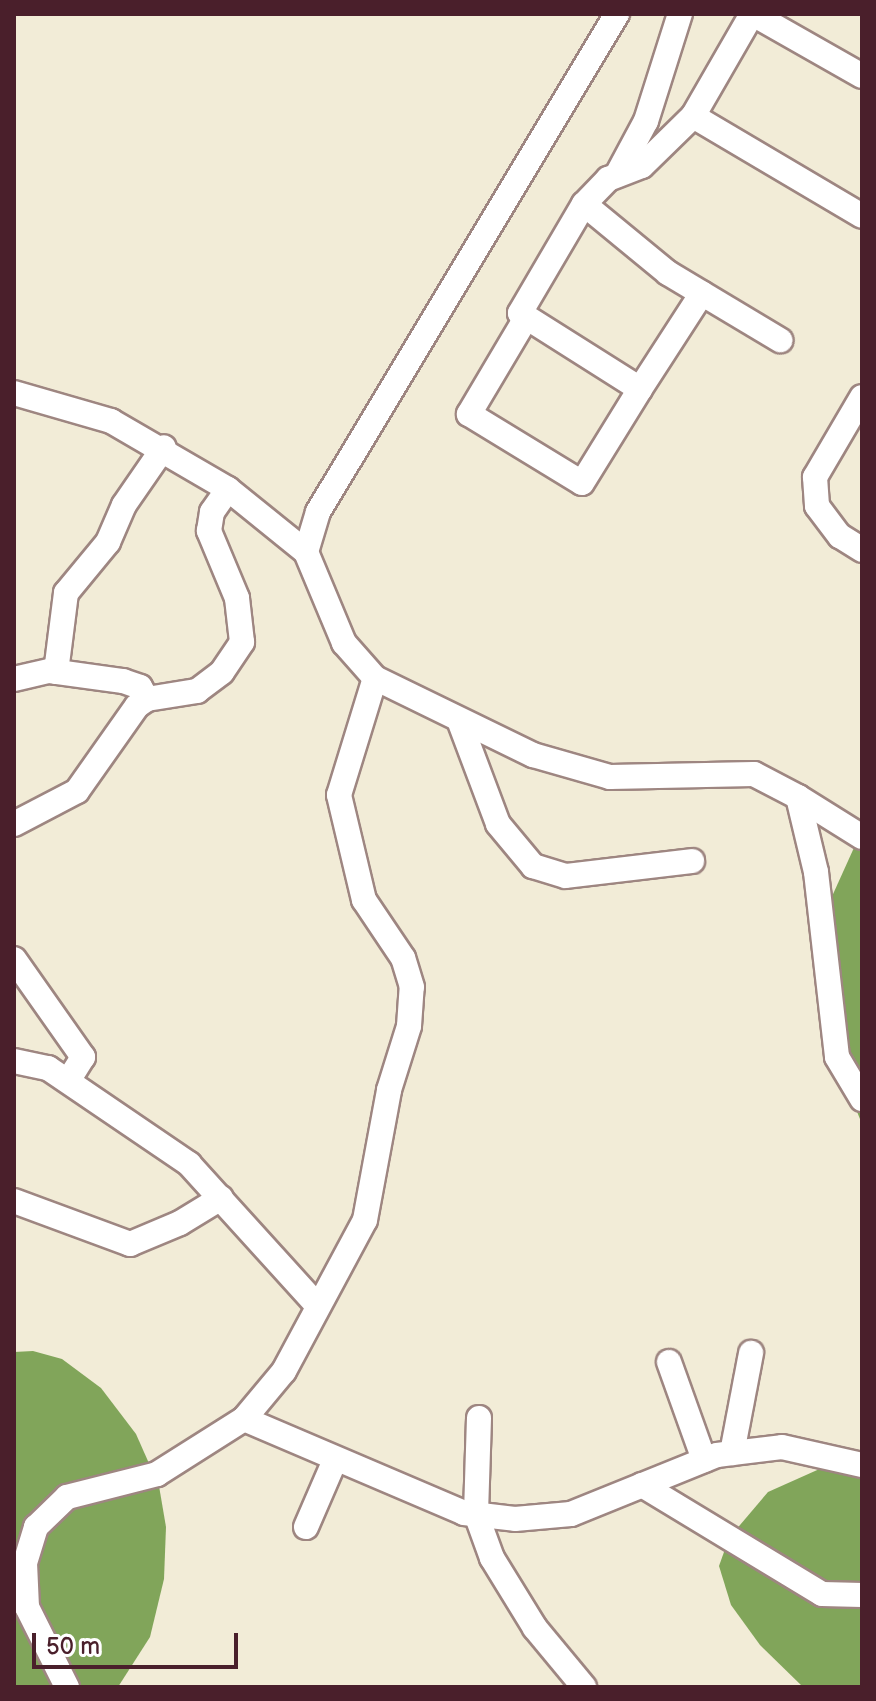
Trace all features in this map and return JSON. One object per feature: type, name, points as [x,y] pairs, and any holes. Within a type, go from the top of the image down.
[{"type":"street","points":[[306,552],[318,512],[617,14]]},
{"type":"street","points":[[640,389],[520,313],[584,204],[617,175],[646,121],[680,14]]},
{"type":"street","points":[[617,175],[642,166],[693,116],[752,14],[862,76]]},
{"type":"street","points":[[693,116],[862,216]]},
{"type":"street","points":[[584,204],[668,273],[780,340]]},
{"type":"street","points":[[526,318],[469,414],[582,483],[702,293]]},
{"type":"street","points":[[14,393],[111,421],[164,447],[228,489],[306,552],[344,643],[375,678],[533,755],[610,777],[754,774],[862,837]]},
{"type":"street","points":[[860,406],[815,477],[817,506],[840,536],[862,550]]},
{"type":"street","points":[[56,672],[66,593],[108,542],[124,505],[164,447]]},
{"type":"street","points":[[14,824],[77,791],[147,699],[197,691],[222,672],[242,642],[237,598],[209,531],[212,512],[228,489]]},
{"type":"street","points":[[14,679],[56,672],[123,681],[140,687],[147,699]]},
{"type":"street","points":[[67,1687],[27,1607],[25,1563],[36,1527],[67,1497],[157,1474],[244,1419],[284,1371],[316,1304],[365,1220],[389,1090],[409,1026],[412,987],[403,958],[364,900],[339,795],[375,678]]},
{"type":"street","points":[[459,720],[498,824],[515,851],[533,866],[566,876],[692,861]]},
{"type":"street","points":[[798,797],[816,872],[837,1057],[862,1099]]},
{"type":"street","points":[[14,959],[83,1057],[68,1081]]},
{"type":"street","points":[[14,1061],[48,1068],[189,1164],[316,1304]]},
{"type":"street","points":[[14,1201],[130,1244],[180,1223],[221,1198]]},
{"type":"street","points":[[732,1453],[751,1353]]},
{"type":"street","points":[[669,1362],[704,1460]]},
{"type":"street","points":[[479,1418],[476,1514],[492,1558],[535,1628],[584,1687]]},
{"type":"street","points":[[244,1419],[335,1460],[476,1514],[515,1519],[571,1514],[704,1460],[732,1453],[782,1447],[862,1465]]},
{"type":"street","points":[[306,1527],[335,1460]]},
{"type":"street","points":[[642,1485],[822,1594],[862,1595]]},
{"type":"green space","points":[[862,830],[862,1124],[821,1023],[829,903]]},
{"type":"green space","points":[[33,1351],[62,1359],[101,1388],[136,1434],[159,1486],[166,1527],[164,1579],[150,1637],[118,1687],[14,1687],[14,1352]]},
{"type":"green space","points":[[862,1450],[862,1687],[803,1687],[760,1645],[731,1605],[719,1566],[729,1538],[768,1492]]}]
